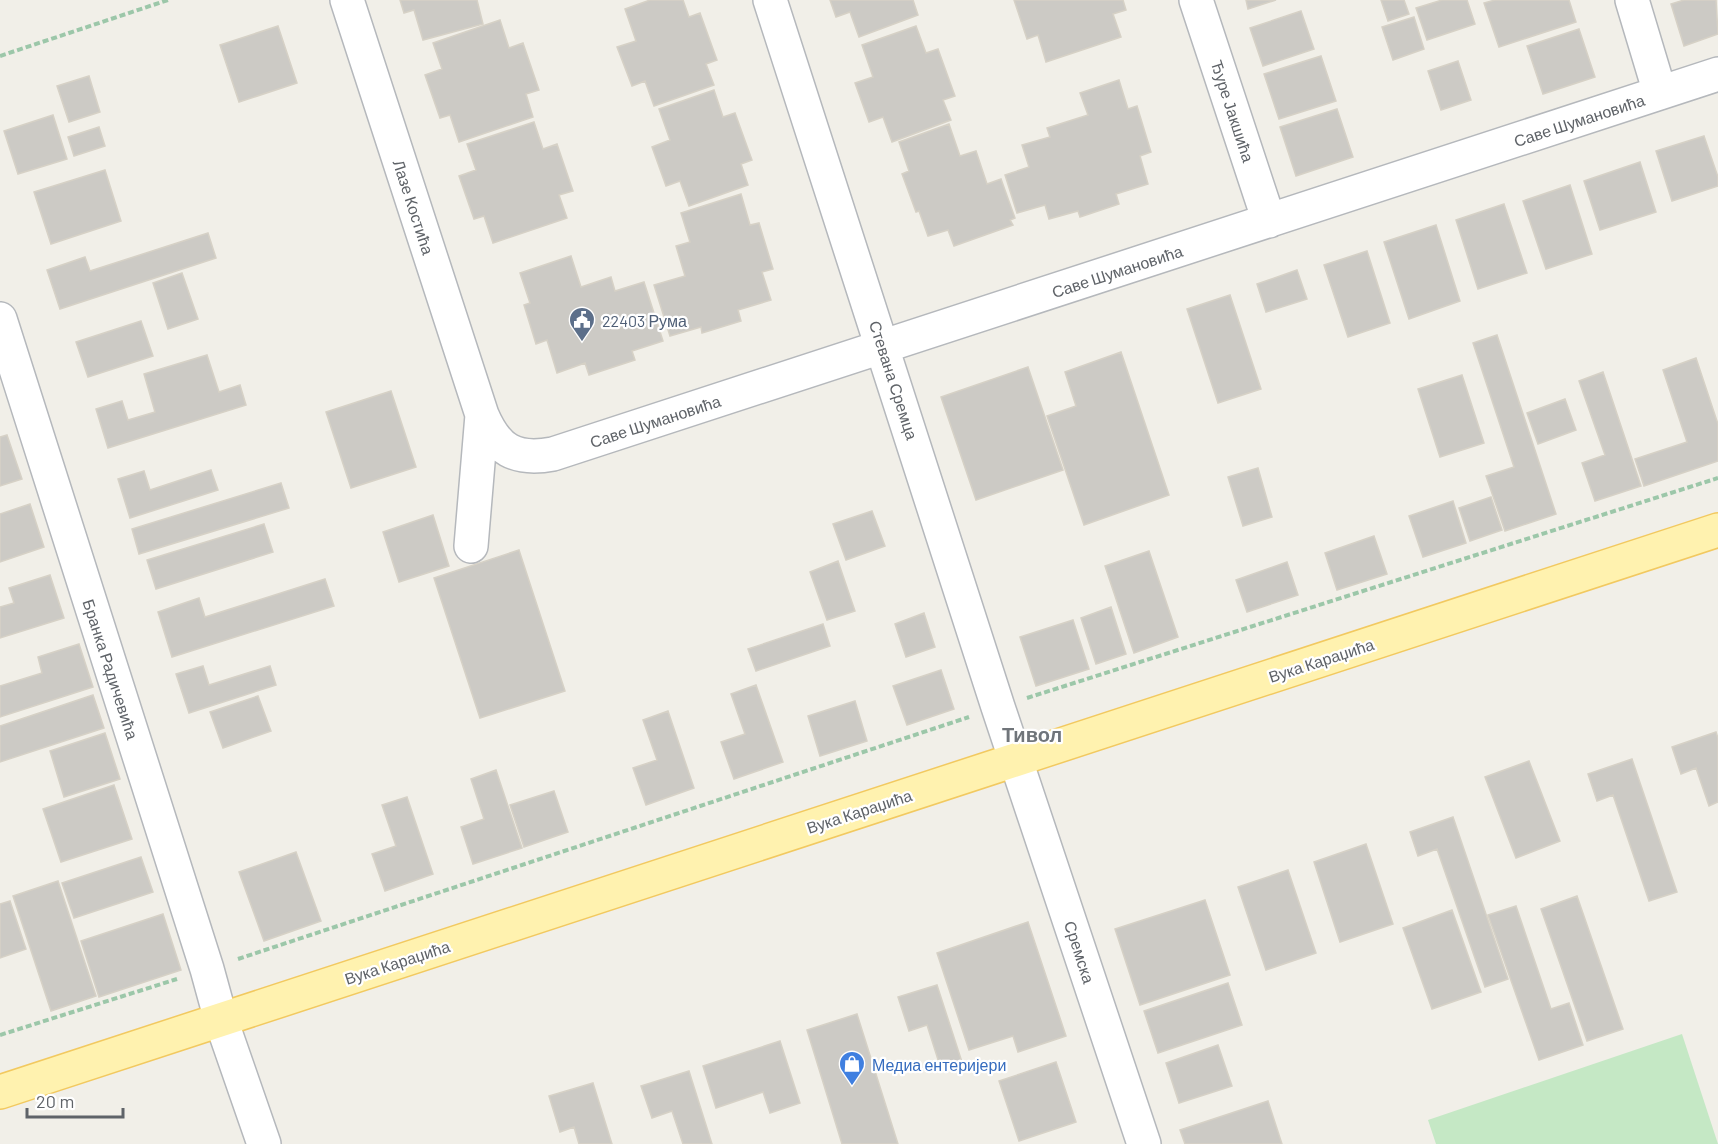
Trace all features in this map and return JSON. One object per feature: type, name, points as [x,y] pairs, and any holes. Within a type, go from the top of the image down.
[{"type":"main road","name":"Вука Караџића","points":[[0,1092],[1718,530]]},
{"type":"street","name":"Лазе Костића","points":[[347,0],[482,415],[490,433],[501,445],[515,453]]},
{"type":"street","name":"Стевана Сремца","points":[[770,0],[1016,760]]},
{"type":"street","name":"Ђуре Јакшића","points":[[1196,0],[1269,221]]},
{"type":"street","points":[[1632,0],[1660,93]]},
{"type":"street","name":"Саве Шумановића","points":[[515,453],[535,457],[553,454],[1718,74]]},
{"type":"street","name":"Бранка Радичевића","points":[[0,319],[207,969],[221,1020],[264,1144]]},
{"type":"street","name":"Лазе Костића","points":[[471,546],[482,415]]},
{"type":"street","name":"Сремска","points":[[1016,760],[1144,1144]]},
{"type":"path","points":[[0,56],[168,0]]},
{"type":"path","points":[[0,1035],[207,969],[998,707],[1718,478]]},
{"type":"green space","points":[[1682,1034],[1718,1144],[1436,1144],[1428,1120]]},
{"type":"building","points":[[400,0],[477,0],[483,24],[423,40],[414,10],[404,13]]},
{"type":"building","points":[[650,0],[683,0],[689,17],[700,13],[717,60],[706,64],[714,85],[654,106],[645,81],[632,86],[617,47],[636,41],[625,9]]},
{"type":"building","points":[[830,0],[913,0],[918,15],[859,37],[850,12],[836,17]]},
{"type":"building","points":[[1014,0],[1123,0],[1126,10],[1113,14],[1121,37],[1046,62],[1038,35],[1027,39]]},
{"type":"building","points":[[1246,0],[1276,0],[1248,9]]},
{"type":"building","points":[[1381,0],[1404,0],[1409,14],[1388,21]]},
{"type":"building","points":[[1442,0],[1467,0],[1475,24],[1427,40],[1416,8]]},
{"type":"building","points":[[1495,0],[1569,0],[1576,22],[1499,47],[1484,3]]},
{"type":"building","points":[[1684,0],[1716,0],[1718,34],[1684,46],[1671,4]]},
{"type":"building","points":[[1301,11],[1314,49],[1263,66],[1250,28]]},
{"type":"building","points":[[1414,17],[1424,49],[1393,60],[1382,27]]},
{"type":"building","points":[[500,20],[509,48],[523,43],[539,90],[526,94],[533,117],[459,142],[450,115],[440,118],[425,75],[442,69],[433,43]]},
{"type":"building","points":[[278,26],[297,83],[239,102],[220,45]]},
{"type":"building","points":[[916,26],[926,53],[938,49],[955,96],[943,100],[951,120],[892,142],[883,117],[869,122],[855,83],[873,77],[862,45]]},
{"type":"building","points":[[1579,29],[1595,77],[1543,94],[1527,46]]},
{"type":"building","points":[[1321,56],[1336,101],[1279,119],[1264,74]]},
{"type":"building","points":[[1458,61],[1471,100],[1441,110],[1428,71]]},
{"type":"building","points":[[89,76],[100,112],[69,122],[57,86]]},
{"type":"building","points":[[1119,80],[1128,109],[1137,106],[1151,152],[1140,156],[1148,184],[1116,194],[1119,204],[1080,217],[1078,211],[1049,219],[1045,205],[1017,213],[1005,175],[1029,167],[1022,145],[1050,137],[1047,128],[1088,115],[1080,93]]},
{"type":"building","points":[[714,90],[723,117],[735,113],[752,160],[741,164],[748,185],[689,206],[680,181],[666,186],[652,147],[670,140],[659,109]]},
{"type":"building","points":[[1337,109],[1353,157],[1296,176],[1280,127]]},
{"type":"building","points":[[53,115],[67,159],[18,174],[4,131]]},
{"type":"building","points":[[534,122],[543,149],[557,144],[573,191],[559,195],[567,218],[493,243],[484,216],[474,219],[459,176],[476,170],[467,144]]},
{"type":"building","points":[[949,124],[960,156],[976,151],[987,184],[1001,179],[1015,218],[1010,220],[1013,225],[954,246],[948,230],[928,236],[902,174],[909,171],[899,142]]},
{"type":"building","points":[[99,127],[105,146],[74,156],[68,137]]},
{"type":"building","points":[[1704,136],[1718,177],[1718,186],[1672,201],[1656,151]]},
{"type":"building","points":[[1640,162],[1656,212],[1600,230],[1584,181]]},
{"type":"building","points":[[105,170],[121,221],[51,244],[34,192]]},
{"type":"building","points":[[1570,185],[1592,254],[1546,269],[1523,201]]},
{"type":"building","points":[[741,194],[750,225],[759,223],[773,269],[762,272],[771,300],[738,310],[741,321],[702,333],[701,327],[670,336],[654,285],[685,276],[676,246],[690,242],[681,213]]},
{"type":"building","points":[[1504,204],[1527,273],[1478,289],[1456,220]]},
{"type":"building","points":[[1436,225],[1460,301],[1409,319],[1384,242]]},
{"type":"building","points":[[208,233],[216,258],[60,309],[47,270],[85,257],[90,271]]},
{"type":"building","points":[[1367,251],[1390,323],[1348,337],[1324,265]]},
{"type":"building","points":[[571,256],[581,287],[611,277],[615,291],[644,282],[663,341],[632,351],[635,360],[589,375],[585,363],[557,373],[547,340],[536,344],[524,305],[530,303],[520,273]]},
{"type":"building","points":[[1297,270],[1307,299],[1266,312],[1257,284]]},
{"type":"building","points":[[182,273],[198,319],[168,329],[153,283]]},
{"type":"building","points":[[1230,295],[1261,389],[1218,403],[1187,309]]},
{"type":"building","points":[[141,321],[153,356],[88,377],[76,342]]},
{"type":"building","points":[[1497,335],[1556,514],[1505,531],[1486,476],[1514,467],[1473,343]]},
{"type":"building","points":[[1121,352],[1169,495],[1084,525],[1047,416],[1076,406],[1065,372]]},
{"type":"building","points":[[207,355],[219,392],[240,385],[246,405],[108,448],[96,409],[122,401],[128,420],[155,412],[144,374]]},
{"type":"building","points":[[1696,358],[1718,424],[1718,461],[1644,486],[1635,459],[1687,442],[1663,370]]},
{"type":"building","points":[[1028,367],[1063,470],[976,500],[941,397]]},
{"type":"building","points":[[1603,372],[1641,486],[1595,501],[1582,463],[1605,455],[1579,381]]},
{"type":"building","points":[[1462,375],[1484,443],[1440,457],[1418,389]]},
{"type":"building","points":[[391,391],[416,467],[351,488],[326,412]]},
{"type":"building","points":[[1565,399],[1576,430],[1538,444],[1527,413]]},
{"type":"building","points":[[7,435],[22,479],[0,486],[0,437]]},
{"type":"building","points":[[1258,468],[1272,517],[1243,526],[1228,477]]},
{"type":"building","points":[[211,470],[218,490],[130,518],[118,479],[144,471],[150,490]]},
{"type":"building","points":[[281,483],[289,508],[139,554],[132,529]]},
{"type":"building","points":[[1491,497],[1502,530],[1470,541],[1459,508]]},
{"type":"building","points":[[1453,501],[1466,543],[1423,557],[1409,516]]},
{"type":"building","points":[[30,504],[44,547],[0,562],[0,514]]},
{"type":"building","points":[[872,511],[885,546],[846,560],[833,524]]},
{"type":"building","points":[[433,515],[449,566],[399,582],[383,532]]},
{"type":"building","points":[[264,524],[273,552],[156,589],[147,560]]},
{"type":"building","points":[[1374,536],[1387,574],[1337,590],[1325,553]]},
{"type":"building","points":[[519,550],[565,691],[480,718],[434,578]]},
{"type":"building","points":[[1149,551],[1178,637],[1134,653],[1105,566]]},
{"type":"building","points":[[838,561],[855,611],[827,620],[810,572]]},
{"type":"building","points":[[1287,562],[1298,595],[1247,612],[1236,580]]},
{"type":"building","points":[[50,575],[64,618],[0,638],[0,607],[14,603],[9,588]]},
{"type":"building","points":[[325,579],[334,606],[172,657],[158,612],[199,598],[205,617]]},
{"type":"building","points":[[1111,607],[1126,654],[1096,664],[1081,618]]},
{"type":"building","points":[[924,613],[935,647],[906,657],[895,624]]},
{"type":"building","points":[[1073,620],[1089,669],[1036,686],[1020,637]]},
{"type":"building","points":[[823,624],[830,646],[756,671],[748,649]]},
{"type":"building","points":[[79,644],[93,687],[0,717],[0,686],[42,673],[38,657]]},
{"type":"building","points":[[203,666],[209,685],[270,666],[276,685],[189,713],[176,674]]},
{"type":"building","points":[[941,670],[954,709],[907,725],[893,686]]},
{"type":"building","points":[[756,685],[783,762],[734,779],[721,742],[745,734],[731,694]]},
{"type":"building","points":[[93,695],[104,728],[0,762],[0,726]]},
{"type":"building","points":[[258,696],[271,731],[223,748],[210,712]]},
{"type":"building","points":[[855,701],[867,741],[820,756],[808,716]]},
{"type":"building","points":[[668,711],[694,788],[646,805],[633,768],[657,760],[643,720]]},
{"type":"building","points":[[1716,732],[1718,738],[1718,802],[1709,806],[1696,768],[1681,774],[1672,747]]},
{"type":"building","points":[[105,733],[120,779],[64,797],[50,751]]},
{"type":"building","points":[[1632,759],[1677,892],[1649,901],[1613,795],[1597,801],[1588,774]]},
{"type":"building","points":[[1529,761],[1560,841],[1516,858],[1485,777]]},
{"type":"building","points":[[496,770],[522,848],[473,864],[461,827],[484,819],[471,779]]},
{"type":"building","points":[[114,785],[132,839],[61,862],[43,809]]},
{"type":"building","points":[[554,791],[568,832],[524,847],[510,805]]},
{"type":"building","points":[[407,797],[433,874],[385,891],[372,854],[396,846],[382,805]]},
{"type":"building","points":[[1453,817],[1508,979],[1485,987],[1437,849],[1418,856],[1410,832]]},
{"type":"building","points":[[1366,844],[1393,924],[1340,942],[1314,862]]},
{"type":"building","points":[[296,852],[321,921],[264,941],[239,872]]},
{"type":"building","points":[[141,857],[153,892],[74,918],[62,883]]},
{"type":"building","points":[[1288,870],[1316,953],[1266,970],[1238,887]]},
{"type":"building","points":[[58,881],[96,996],[51,1011],[13,896]]},
{"type":"building","points":[[1577,896],[1623,1029],[1587,1041],[1541,909]]},
{"type":"building","points":[[1205,900],[1230,975],[1140,1005],[1115,929]]},
{"type":"building","points":[[10,901],[26,949],[0,958],[0,904]]},
{"type":"building","points":[[1516,906],[1551,1009],[1569,1003],[1583,1045],[1539,1060],[1488,915]]},
{"type":"building","points":[[1452,910],[1481,992],[1432,1009],[1403,928]]},
{"type":"building","points":[[163,914],[181,970],[99,997],[81,941]]},
{"type":"building","points":[[1028,922],[1066,1036],[1018,1052],[1013,1036],[969,1050],[937,953]]},
{"type":"building","points":[[1228,983],[1242,1025],[1158,1053],[1144,1011]]},
{"type":"building","points":[[937,985],[962,1062],[941,1069],[927,1025],[909,1031],[898,997]]},
{"type":"building","name":"Медиа ентеријери","points":[[857,1014],[898,1144],[842,1144],[807,1030]]},
{"type":"building","points":[[780,1041],[800,1103],[770,1113],[763,1092],[716,1108],[703,1066]]},
{"type":"building","points":[[1218,1045],[1232,1086],[1179,1103],[1166,1063]]},
{"type":"building","points":[[1056,1062],[1076,1122],[1019,1141],[999,1081]]},
{"type":"building","points":[[689,1071],[712,1144],[683,1144],[672,1111],[652,1118],[641,1086]]},
{"type":"building","points":[[593,1083],[612,1144],[579,1144],[574,1127],[560,1132],[549,1096]]},
{"type":"building","points":[[1268,1101],[1282,1144],[1185,1144],[1180,1130]]},
{"type":"place","name":"22403 Рума","points":[[582,343]]},
{"type":"place","name":"Медиа ентеријери","points":[[852,1087]]},
{"type":"district","name":"Тивол","points":[[1032,734]]}]
